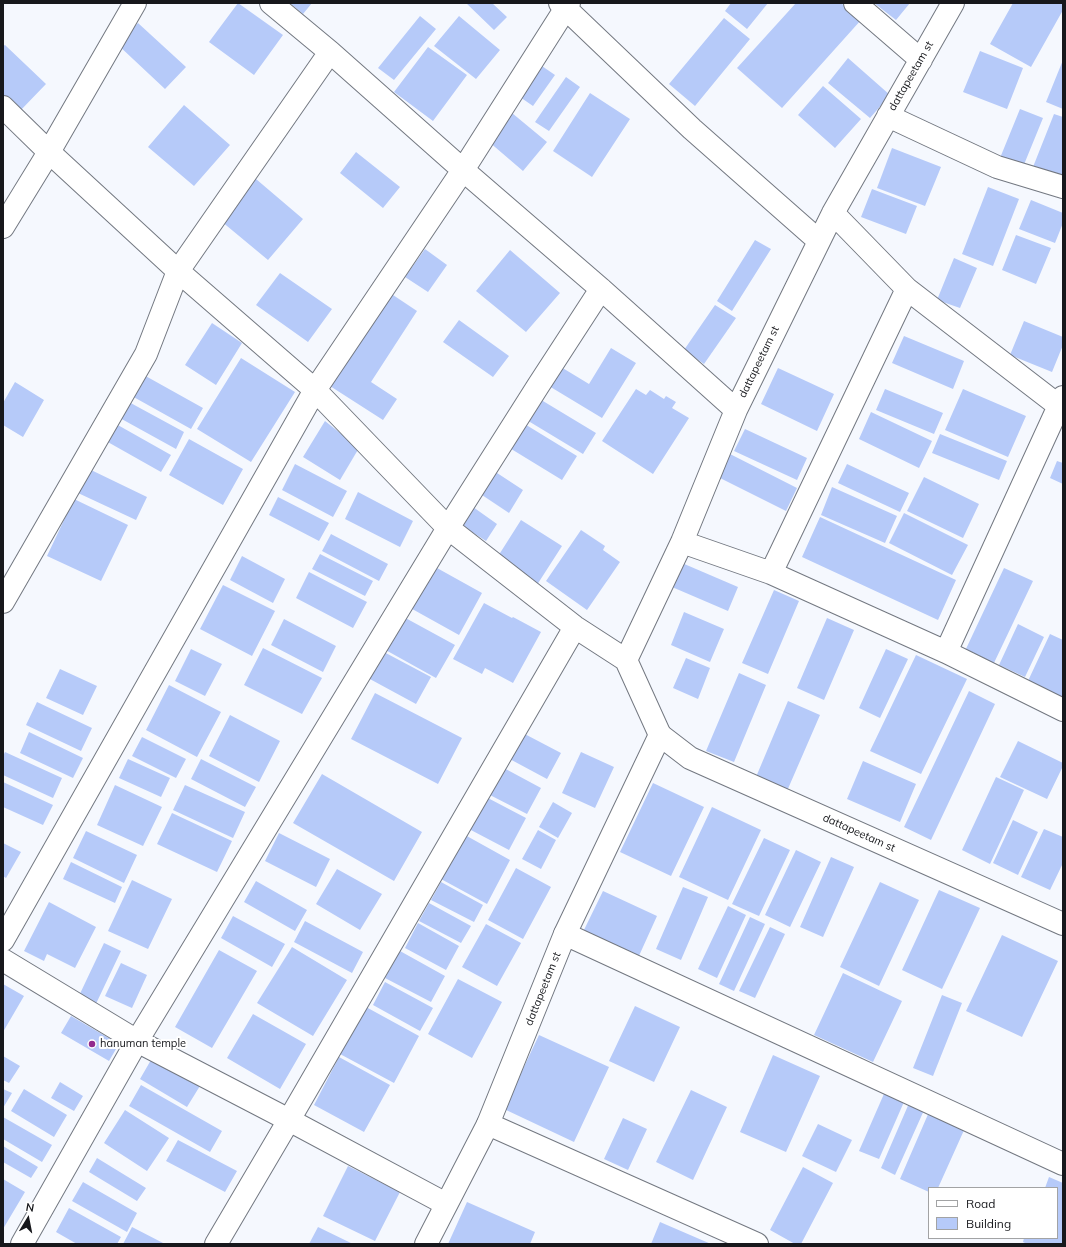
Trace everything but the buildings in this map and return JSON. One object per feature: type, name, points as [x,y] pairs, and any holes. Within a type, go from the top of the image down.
[{"type":"street","points":[[3,227],[135,3]]},
{"type":"street","points":[[271,3],[330,52],[463,170],[601,289],[736,410]]},
{"type":"street","points":[[855,3],[921,60]]},
{"type":"street","name":"dattapeetam st","points":[[953,3],[833,213],[736,410],[682,542],[626,660],[660,735],[690,758],[1063,924]]},
{"type":"street","points":[[3,940],[315,390],[463,170],[565,4],[692,129],[820,241]]},
{"type":"street","points":[[3,602],[146,354],[178,270],[330,52]]},
{"type":"street","points":[[3,107],[48,152],[178,270],[315,390],[448,528],[575,628],[626,660]]},
{"type":"street","points":[[888,116],[997,167],[1063,187]]},
{"type":"street","points":[[833,213],[907,289],[1062,404],[946,652]]},
{"type":"street","points":[[25,1238],[137,1041],[448,528],[601,289]]},
{"type":"street","points":[[771,573],[907,289]]},
{"type":"street","points":[[682,542],[771,573],[946,652],[1063,710]]},
{"type":"street","points":[[216,1244],[575,628]]},
{"type":"street","name":"dattapeetam st","points":[[426,1244],[488,1124],[565,934],[660,735]]},
{"type":"street","points":[[565,934],[1063,1164]]},
{"type":"street","points":[[3,960],[137,1041],[446,1204]]},
{"type":"street","points":[[488,1124],[757,1244]]},
{"type":"place","name":"hanuman temple","points":[[92,1044]]}]
